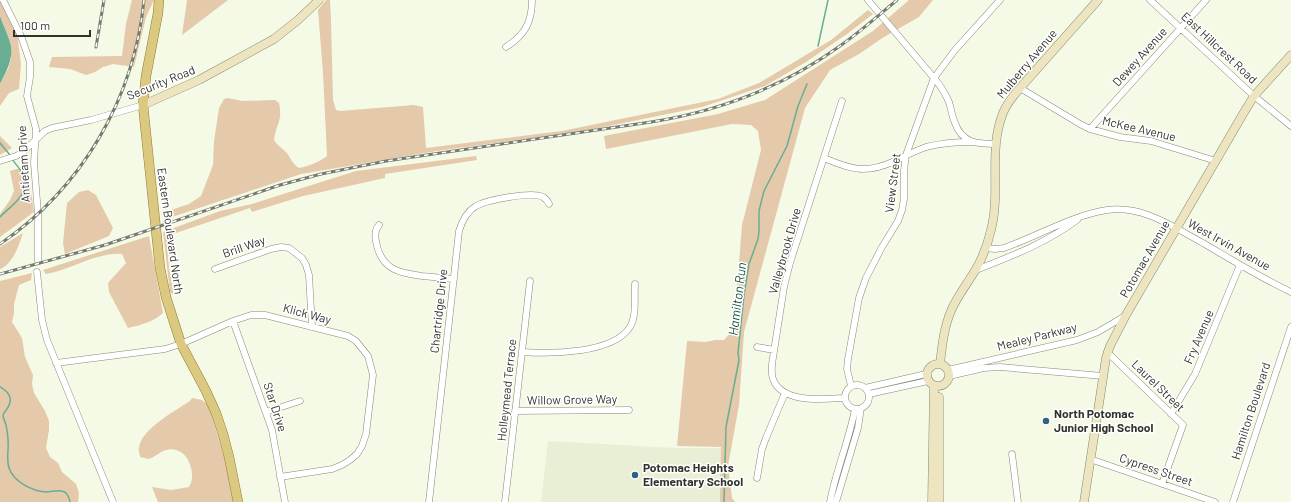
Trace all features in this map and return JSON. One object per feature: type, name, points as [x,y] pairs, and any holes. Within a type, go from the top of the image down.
[{"type":"main road","name":"Eastern Boulevard North","points":[[159,0],[146,76],[143,105],[160,268],[172,320],[181,344],[216,413],[229,456],[238,502]]},
{"type":"street","name":"Antietam Drive","points":[[3,0],[21,36],[30,62],[30,77],[27,96],[36,129],[34,163],[38,214],[38,261]]},
{"type":"street","name":"Security Road","points":[[2,161],[23,152],[45,131],[52,128],[91,120],[143,105],[200,80],[274,39],[298,20],[319,0]]},
{"type":"street","points":[[506,47],[516,41],[529,24],[532,0]]},
{"type":"street","points":[[868,0],[934,78],[948,100],[960,133],[973,142]]},
{"type":"street","name":"View Street","points":[[851,386],[848,376],[848,364],[860,298],[873,262],[898,221],[902,210],[906,155],[934,78],[955,50],[1000,0]]},
{"type":"street","name":"Mulberry Avenue","points":[[940,364],[945,331],[951,310],[976,270],[986,248],[992,228],[994,213],[996,144],[1003,112],[1020,88],[1098,0]]},
{"type":"street","name":"East Hillcrest Road","points":[[1150,0],[1254,96],[1291,126]]},
{"type":"street","name":"Dewey Avenue","points":[[1090,129],[1206,0]]},
{"type":"street","name":"Potomac Avenue","points":[[1084,502],[1107,352],[1126,315],[1254,96],[1291,55]]},
{"type":"street","name":"McKee Avenue","points":[[1020,88],[1090,129],[1120,137],[1151,141],[1216,161]]},
{"type":"street","name":"Valleybrook Drive","points":[[785,394],[776,385],[773,379],[772,364],[784,287],[790,263],[842,101]]},
{"type":"street","points":[[824,158],[845,167],[863,169],[886,164],[926,147],[942,144],[973,142],[996,144]]},
{"type":"street","name":"Chartridge Drive","points":[[429,502],[459,231],[462,222],[470,211],[476,206],[489,201],[537,195],[543,197],[549,204]]},
{"type":"street","name":"West Irvin Avenue","points":[[986,248],[1004,248],[1064,223],[1107,210],[1118,209],[1154,217],[1291,292]]},
{"type":"street","points":[[976,270],[1056,235],[1082,217]]},
{"type":"street","points":[[379,225],[375,234],[376,242],[380,256],[390,267],[406,274],[454,279]]},
{"type":"street","name":"Brill Way","points":[[215,269],[271,249],[281,247],[289,248],[296,252],[306,265],[309,275],[312,327]]},
{"type":"street","name":"Fry Avenue","points":[[1171,414],[1193,378],[1240,265]]},
{"type":"street","points":[[37,272],[44,330],[113,502]]},
{"type":"street","name":"Holleymead Terrace","points":[[505,502],[530,281]]},
{"type":"street","points":[[522,352],[542,353],[573,351],[601,345],[620,337],[630,326],[634,313],[635,284]]},
{"type":"street","name":"Klick Way","points":[[56,363],[165,349],[181,344],[233,321],[251,315],[265,315],[348,336],[356,341],[368,356],[373,375],[366,434],[362,446],[357,454],[350,460],[332,469],[280,477]]},
{"type":"street","name":"Mealey Parkway","points":[[949,373],[1077,340],[1098,332],[1126,315]]},
{"type":"street","name":"Star Drive","points":[[233,321],[274,438],[285,502]]},
{"type":"street","name":"Hamilton Boulevard","points":[[1232,502],[1291,327]]},
{"type":"street","points":[[757,347],[774,350]]},
{"type":"street","name":"Laurel Street","points":[[1107,352],[1183,425],[1162,484]]},
{"type":"street","points":[[858,409],[850,407],[844,398],[847,389],[851,386],[858,384],[866,388],[932,382],[946,383],[949,373],[946,367],[940,364],[935,364],[928,370],[932,382],[939,502]]},
{"type":"street","name":"Mealey Parkway","points":[[949,373],[1000,367],[1103,376]]},
{"type":"street","points":[[869,394],[932,382]]},
{"type":"street","points":[[932,382],[932,502]]},
{"type":"street","points":[[830,502],[832,491],[858,409],[868,403],[869,394],[866,388]]},
{"type":"street","points":[[757,478],[762,449],[785,394],[812,399],[844,398]]},
{"type":"street","points":[[266,412],[300,401]]},
{"type":"street","points":[[836,502],[858,428],[858,409]]},
{"type":"street","name":"Willow Grove Way","points":[[515,411],[629,410]]},
{"type":"street","points":[[1012,454],[1018,502]]},
{"type":"street","name":"Cypress Street","points":[[1090,459],[1215,502]]},
{"type":"shaded area","points":[[0,0],[17,33],[21,64],[19,89],[9,93],[0,106],[0,84],[8,69],[11,59],[11,45],[0,16]]},
{"type":"shaded area","points":[[132,0],[154,0],[146,17],[134,67],[113,64],[86,75],[70,69],[49,67],[52,57],[122,56],[126,24]]},
{"type":"shaded area","points":[[187,0],[228,0],[182,35]]},
{"type":"shaded area","points":[[326,0],[330,0],[333,100],[336,110],[340,111],[414,105],[423,107],[426,148],[562,131],[718,99],[759,83],[831,40],[868,10],[873,14],[806,62],[765,86],[702,107],[589,130],[437,151],[301,174],[169,218],[168,211],[189,204],[201,196],[213,165],[214,141],[219,108],[224,99],[228,98],[242,101],[275,100],[279,103],[280,118],[274,140],[299,168],[314,164],[327,156],[318,10]]},
{"type":"shaded area","points":[[909,0],[933,0],[919,17],[830,70],[805,108],[744,332],[739,405],[728,466],[732,498],[735,502],[720,502],[721,447],[677,446],[687,341],[706,342],[724,340],[731,332],[735,314],[742,225],[761,150],[758,131],[751,125],[732,124],[606,149],[604,136],[718,114],[765,100],[873,31]]},
{"type":"shaded area","points":[[0,16],[10,42],[11,56],[0,84]]},
{"type":"shaded area","points":[[0,136],[12,148],[0,155]]},
{"type":"shaded area","points":[[476,156],[477,160],[385,174],[385,178],[303,196],[252,212],[250,208],[167,236],[169,268],[174,295],[170,292],[163,232],[220,211],[252,204],[356,171]]},
{"type":"shaded area","points":[[27,166],[34,212],[0,237],[0,214],[10,200],[14,191],[10,171]]},
{"type":"shaded area","points":[[88,190],[96,195],[113,228],[109,236],[65,254],[63,243],[67,203],[79,192]]},
{"type":"shaded area","points":[[23,233],[12,259],[5,267],[0,269],[0,247]]},
{"type":"shaded area","points":[[149,236],[163,313],[155,319],[142,324],[128,328],[109,292],[108,283],[126,263],[122,254],[112,254],[93,258],[65,269],[46,274],[43,270]]},
{"type":"shaded area","points":[[32,273],[31,280],[19,285],[14,304],[12,322],[22,338],[25,357],[33,375],[32,384],[34,393],[49,421],[46,448],[50,457],[58,463],[62,472],[76,484],[79,493],[78,502],[0,502],[0,281]]},
{"type":"shaded area","points":[[192,398],[202,400],[209,406],[235,494],[233,502],[158,502],[152,487],[171,490],[189,487],[192,472],[189,461],[182,453],[172,449],[164,451],[149,459],[140,457],[139,449],[141,441],[152,427],[190,401]]},
{"type":"shaded area","name":"Potomac Heights Elementary School","points":[[548,441],[674,448],[726,448],[724,502],[541,502]]},
{"type":"waterway","name":"Hamilton Run","points":[[818,46],[828,0]]},
{"type":"waterway","name":"Hamilton Run","points":[[724,502],[726,427],[739,360],[738,353],[744,295],[749,264],[758,239],[759,211],[764,191],[787,146],[798,106],[807,84]]},
{"type":"waterway","points":[[0,143],[10,155]]},
{"type":"waterway","points":[[0,217],[23,193],[24,181],[22,173],[13,160]]},
{"type":"waterway","points":[[0,387],[10,396],[9,405],[3,416],[8,435],[8,465],[11,473],[15,478],[29,488],[46,492],[63,491],[68,496],[70,502]]},
{"type":"railway","points":[[96,47],[104,0]]},
{"type":"railway","points":[[0,244],[29,221],[56,196],[79,168],[99,138],[116,106],[129,72],[138,37],[144,0]]},
{"type":"railway","points":[[0,274],[105,245],[280,185],[321,174],[386,161],[651,122],[677,117],[726,104],[773,85],[818,61],[855,35],[897,0]]},
{"type":"place","name":"North Potomac Junior High School","points":[[1046,421]]},
{"type":"place","name":"Potomac Heights Elementary School","points":[[635,475]]}]
